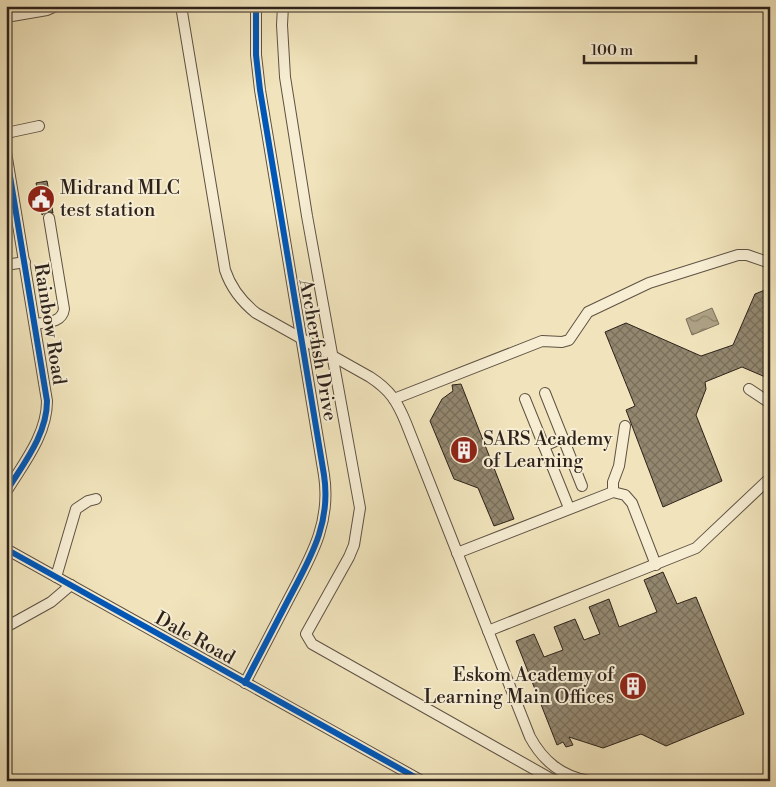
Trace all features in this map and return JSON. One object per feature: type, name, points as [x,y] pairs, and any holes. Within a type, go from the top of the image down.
[{"type":"street","points":[[6,17],[47,10],[56,6]]},
{"type":"street","points":[[181,6],[227,277],[239,297],[256,313],[377,381],[387,390],[406,424],[525,726],[546,761],[563,773],[589,781]]},
{"type":"street","name":"Archerfish Drive","points":[[245,683],[312,555],[324,519],[325,483],[260,90],[256,55],[256,6]]},
{"type":"street","points":[[282,6],[285,77],[331,356],[360,508],[351,552],[306,634],[308,640],[555,781]]},
{"type":"street","points":[[6,135],[11,132],[39,126]]},
{"type":"street","name":"Rainbow Road","points":[[6,152],[47,392],[44,426],[6,492]]},
{"type":"street","points":[[36,324],[58,319],[63,313],[64,308],[48,218]]},
{"type":"street","points":[[394,400],[542,340],[562,342],[569,340],[588,312],[660,278],[742,254],[770,263]]},
{"type":"street","points":[[6,265],[25,262]]},
{"type":"street","points":[[749,389],[770,403]]},
{"type":"street","points":[[545,393],[582,486]]},
{"type":"street","points":[[525,399],[569,508]]},
{"type":"street","points":[[613,492],[613,482],[619,466],[625,426]]},
{"type":"street","points":[[544,446],[563,438]]},
{"type":"street","points":[[488,632],[700,546],[770,478]]},
{"type":"street","points":[[457,553],[613,492],[625,495],[632,503],[656,565]]},
{"type":"street","points":[[56,577],[76,509],[88,501],[96,499]]},
{"type":"street","name":"Dale Road","points":[[6,549],[422,781]]},
{"type":"street","points":[[6,627],[51,602],[71,585]]},
{"type":"water","points":[[712,308],[719,324],[692,335],[686,319]]},
{"type":"building","name":"Midrand MLC test station","points":[[47,181],[53,213],[47,211],[42,215],[41,209],[36,210],[31,195],[33,194],[32,189],[37,188],[36,183]]},
{"type":"building","points":[[770,288],[770,379],[742,367],[705,382],[706,389],[696,415],[722,481],[663,507],[626,410],[635,406],[605,332],[626,323],[701,356],[733,345],[755,294]]},
{"type":"building","name":"SARS Academy of Learning","points":[[461,384],[514,519],[494,526],[478,488],[454,479],[430,421],[442,399],[453,391],[452,385]]},
{"type":"building","name":"Eskom Academy of Learning Main Offices","points":[[663,572],[677,604],[696,597],[744,714],[666,746],[641,734],[603,748],[569,737],[573,745],[566,747],[563,742],[557,745],[516,641],[534,634],[544,657],[563,650],[554,627],[575,619],[584,640],[600,634],[589,607],[609,599],[619,627],[657,612],[644,580]]},
{"type":"cycle path","points":[[245,683],[316,544],[321,528],[326,494],[260,90],[256,55],[256,6]]},
{"type":"cycle path","points":[[6,152],[47,401],[46,414],[39,437],[6,492]]},
{"type":"cycle path","points":[[6,549],[422,781]]},
{"type":"place","name":"Midrand MLC test station","points":[[41,199]]},
{"type":"place","name":"SARS Academy of Learning","points":[[464,450]]},
{"type":"place","name":"Eskom Academy of Learning Main Offices","points":[[633,686]]}]
